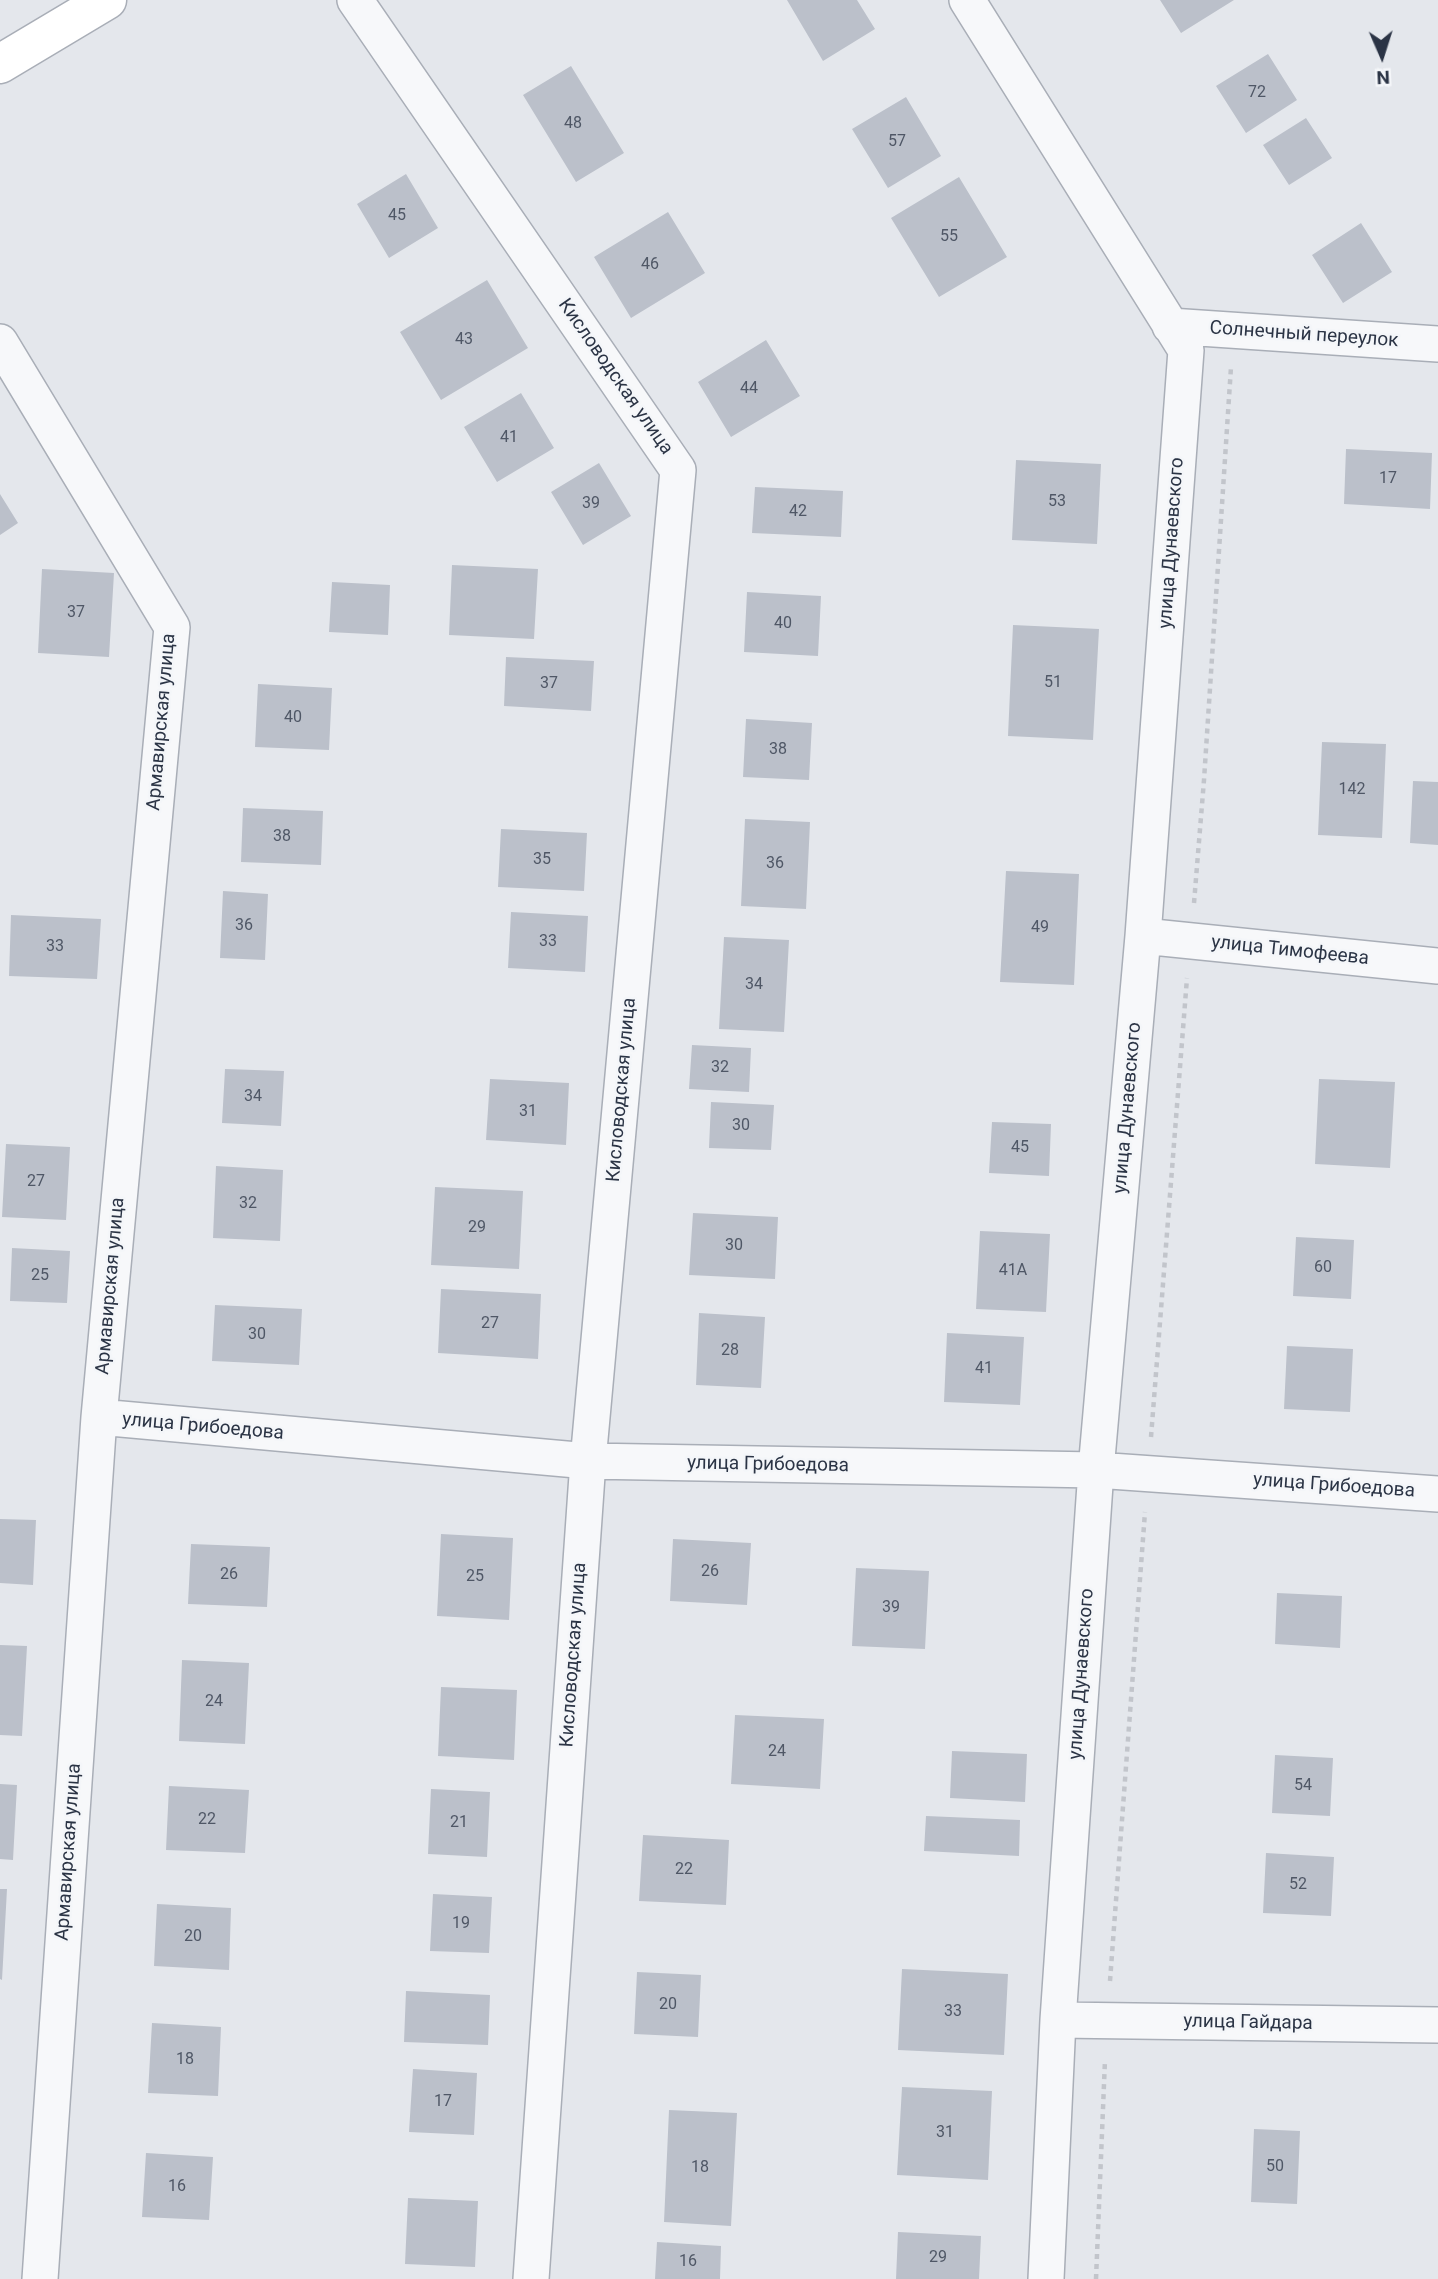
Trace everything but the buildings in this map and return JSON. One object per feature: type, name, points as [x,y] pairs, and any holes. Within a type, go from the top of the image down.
[{"type":"main road","points":[[0,64],[107,0]]},
{"type":"street","name":"Кисловодская улица","points":[[355,0],[678,470],[587,1461],[531,2279]]},
{"type":"street","name":"улица Дунаевского","points":[[967,0],[1186,351],[1143,936],[1096,1470],[1058,2020],[1046,2279]]},
{"type":"street","name":"Солнечный переулок","points":[[1170,326],[1438,344]]},
{"type":"street","name":"Армавирская улица","points":[[0,342],[172,628],[99,1417],[40,2279]]},
{"type":"street","name":"улица Тимофеева","points":[[1143,936],[1438,965]]},
{"type":"street","name":"улица Грибоедова","points":[[99,1417],[587,1461],[1096,1470],[1438,1493]]},
{"type":"street","name":"улица Гайдара","points":[[1058,2020],[1438,2025]]},
{"type":"path","points":[[1096,2279],[1107,2021],[1204,780],[1234,330]]}]
